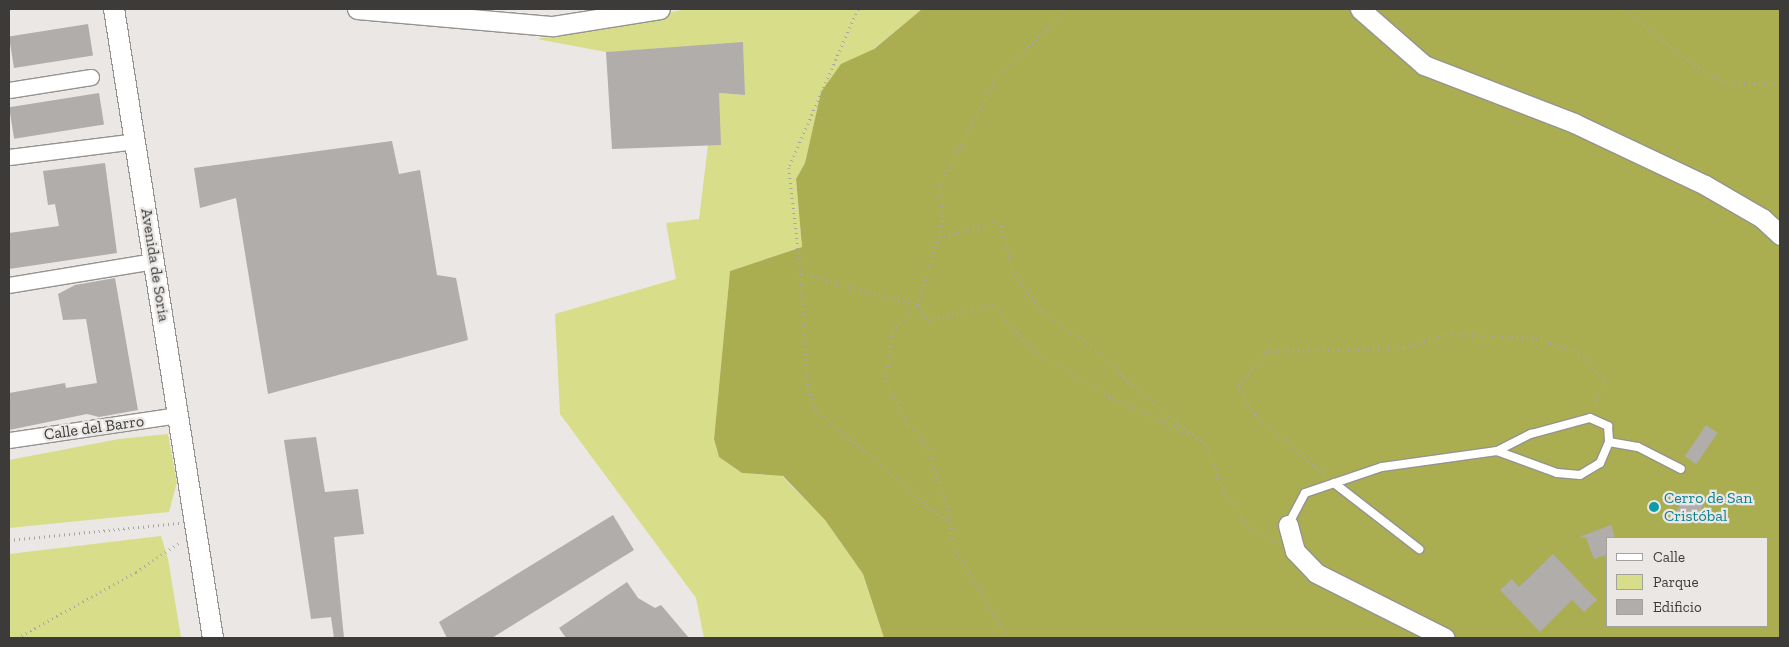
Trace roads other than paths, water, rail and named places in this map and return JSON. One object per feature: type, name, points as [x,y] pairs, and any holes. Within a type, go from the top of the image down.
[{"type":"main road","name":"Avenida de Soria","points":[[114,9],[213,638]]},
{"type":"street","points":[[356,9],[553,26],[660,9]]},
{"type":"street","points":[[1360,9],[1424,65],[1574,123],[1705,185],[1756,214],[1780,235]]},
{"type":"street","points":[[9,90],[91,77]]},
{"type":"street","points":[[9,157],[135,141]]},
{"type":"street","points":[[9,285],[154,261]]},
{"type":"street","name":"Calle del Barro","points":[[9,440],[178,415]]},
{"type":"street","points":[[1288,526],[1295,551],[1316,573],[1445,638]]},
{"type":"lane","points":[[1288,526],[1305,493],[1382,467],[1496,451],[1531,434],[1590,418],[1608,426],[1610,442],[1600,463],[1580,475],[1557,473],[1496,451]]},
{"type":"lane","points":[[1610,442],[1638,446],[1681,469]]},
{"type":"lane","points":[[1334,483],[1419,549]]},
{"type":"place","name":"Cerro de San Cristóbal","points":[[1654,507]]}]
